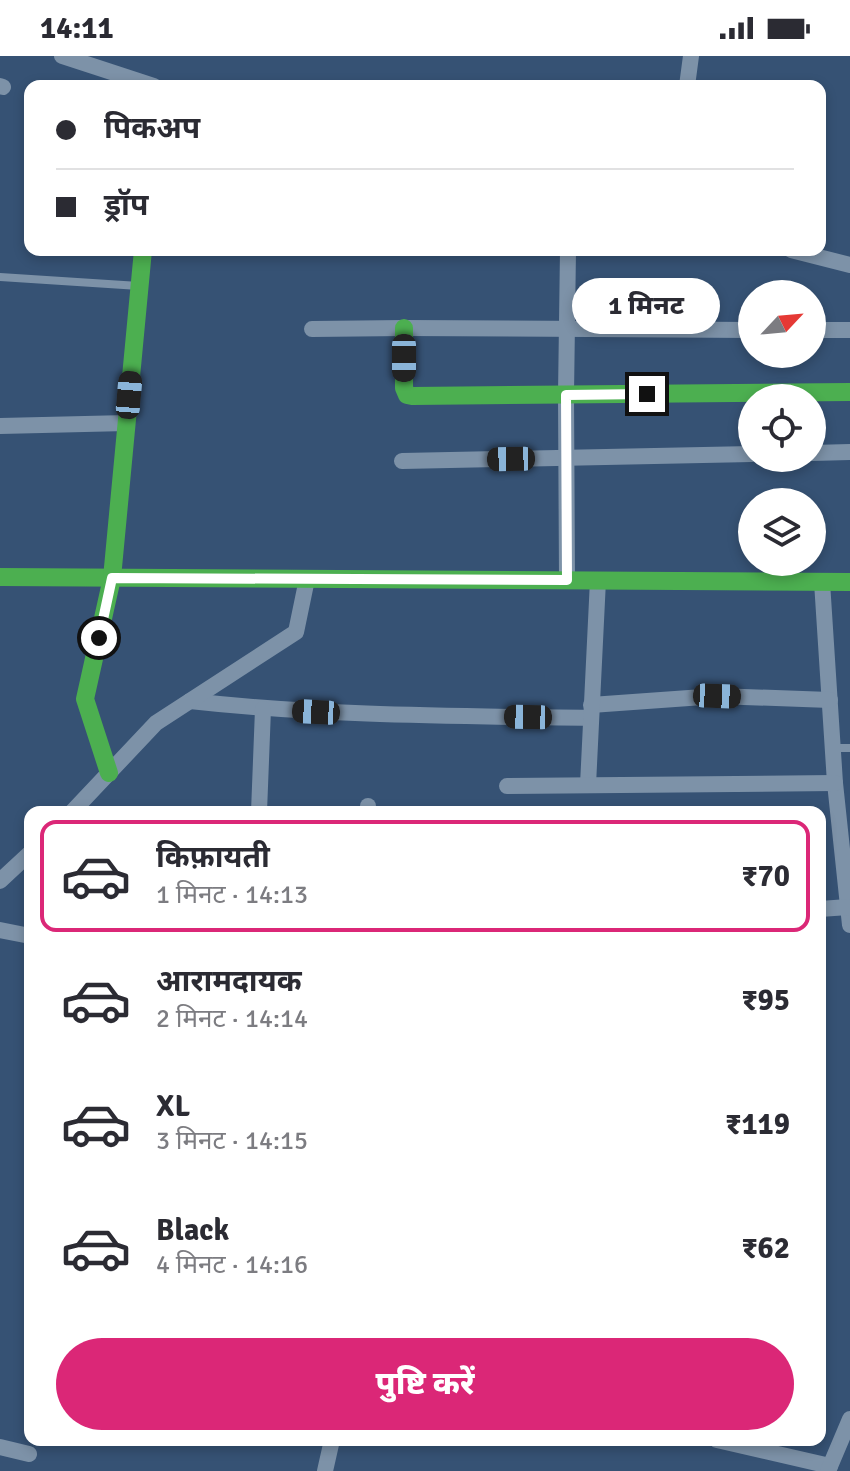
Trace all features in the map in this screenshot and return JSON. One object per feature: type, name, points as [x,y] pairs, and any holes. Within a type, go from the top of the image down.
[{"type":"main road","points":[[109,773],[85,699],[112,578],[142,256]]},
{"type":"main road","points":[[404,328],[404,388],[407,395],[850,392]]},
{"type":"main road","points":[[0,577],[850,582]]},
{"type":"street","points":[[62,56],[136,80]]},
{"type":"street","points":[[688,80],[691,56]]},
{"type":"street","points":[[567,580],[568,256]]},
{"type":"street","points":[[815,256],[850,265]]},
{"type":"street","points":[[312,329],[738,330]]},
{"type":"street","points":[[826,330],[850,330]]},
{"type":"street","points":[[0,426],[127,423]]},
{"type":"street","points":[[826,453],[850,452]]},
{"type":"street","points":[[402,461],[738,454]]},
{"type":"street","points":[[78,806],[156,723],[296,632],[307,579]]},
{"type":"street","points":[[588,785],[598,580]]},
{"type":"street","points":[[822,582],[830,700],[842,748],[835,783],[850,925]]},
{"type":"street","points":[[190,701],[342,714],[591,712],[705,696],[830,700]]},
{"type":"street","points":[[259,806],[263,709]]},
{"type":"street","points":[[507,786],[835,783]]},
{"type":"street","points":[[0,881],[24,859]]},
{"type":"street","points":[[826,909],[848,907]]},
{"type":"street","points":[[0,930],[24,935]]},
{"type":"street","points":[[741,1446],[829,1468],[850,1419]]},
{"type":"street","points":[[325,1471],[331,1446]]},
{"type":"street","points":[[0,1447],[29,1454]]},
{"type":"lane","points":[[0,277],[140,286]]},
{"type":"traffic: fast","points":[[109,773],[85,699],[112,578],[142,256]]},
{"type":"traffic: fast","points":[[404,328],[404,388],[407,395],[412,396],[850,392]]},
{"type":"traffic: fast","points":[[0,577],[850,582]]},
{"type":"route","points":[[99,638],[112,578],[567,580],[566,395],[647,394]]}]
